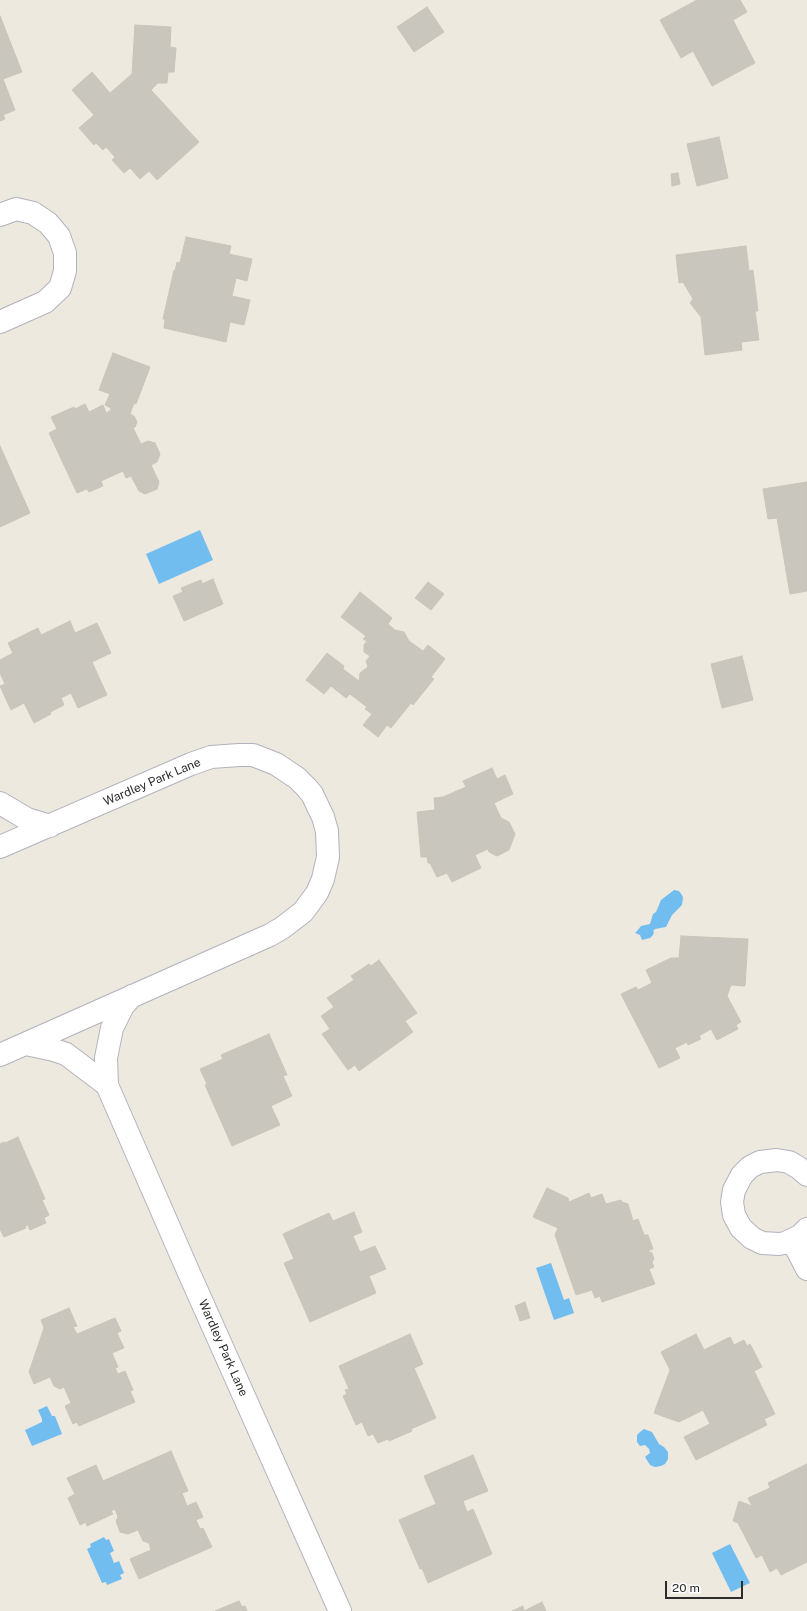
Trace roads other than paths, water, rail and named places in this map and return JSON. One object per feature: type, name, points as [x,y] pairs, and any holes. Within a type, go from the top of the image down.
[{"type":"street","points":[[0,215],[16,209],[33,213],[48,223],[59,236],[65,254],[66,271],[60,288],[45,302],[0,322]]},
{"type":"street","name":"Wardley Park Lane","points":[[0,847],[191,764],[211,757],[226,755],[253,755],[276,764],[297,778],[312,794],[319,807],[327,831],[328,857],[323,880],[317,893],[303,912],[293,921],[270,935],[0,1055]]},
{"type":"street","points":[[0,803],[27,818],[50,826]]},
{"type":"street","name":"Wardley Park Lane","points":[[133,996],[123,1006],[112,1028],[106,1058],[107,1085],[340,1611]]},
{"type":"street","name":"Wardley Park Lane","points":[[26,1044],[66,1054],[107,1085]]},
{"type":"street","points":[[807,1175],[789,1162],[776,1160],[760,1162],[744,1173],[734,1190],[732,1202],[734,1215],[741,1228],[752,1238],[762,1243],[779,1244],[800,1234],[807,1269]]},
{"type":"water","points":[[200,530],[213,560],[159,584],[146,554]]},
{"type":"water","points":[[674,890],[679,891],[682,895],[682,905],[672,915],[666,927],[655,929],[650,938],[642,940],[640,935],[635,933],[641,926],[650,924],[653,914],[656,912],[661,900]]},
{"type":"water","points":[[551,1263],[564,1300],[569,1298],[574,1313],[554,1320],[536,1268]]},
{"type":"water","points":[[47,1406],[52,1416],[55,1416],[62,1434],[32,1446],[25,1430],[42,1422],[38,1410]]},
{"type":"water","points":[[644,1429],[652,1432],[659,1444],[668,1452],[668,1459],[665,1464],[655,1467],[650,1465],[645,1457],[650,1453],[649,1449],[645,1445],[640,1446],[637,1442],[637,1435]]},
{"type":"water","points":[[104,1537],[106,1540],[109,1539],[114,1551],[110,1553],[114,1563],[119,1561],[124,1573],[120,1575],[122,1579],[107,1585],[106,1582],[102,1583],[87,1549],[91,1547],[90,1544]]},
{"type":"water","points":[[730,1544],[750,1583],[731,1592],[712,1553]]}]
